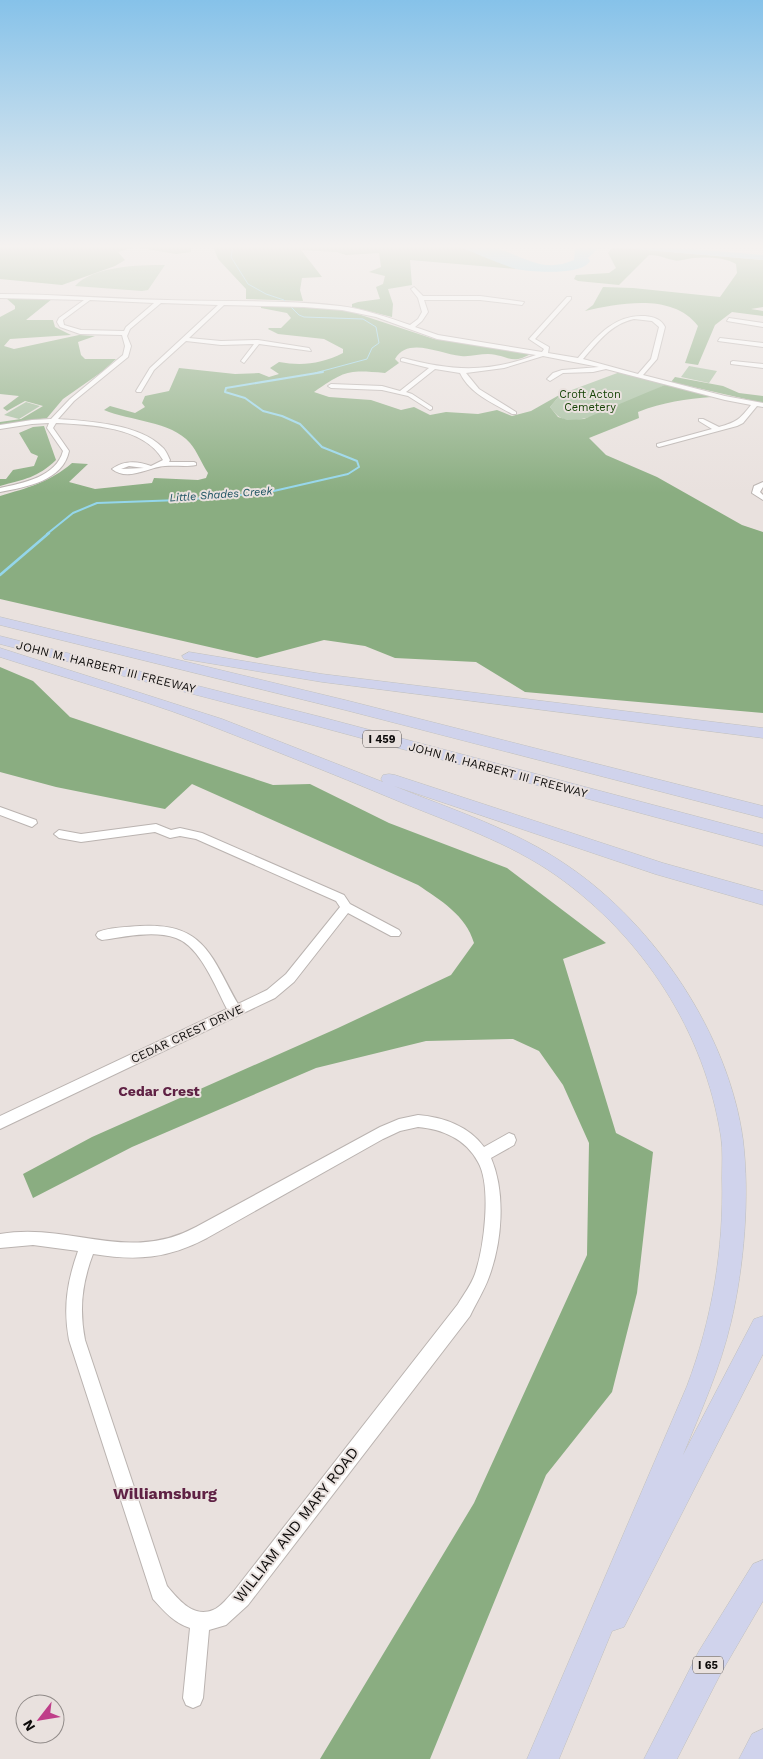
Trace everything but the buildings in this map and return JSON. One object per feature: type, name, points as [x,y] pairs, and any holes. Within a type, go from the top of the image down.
[{"type":"highway","points":[[9,623],[197,658],[322,678],[763,733]]},
{"type":"highway","name":"JOHN M. HARBERT III FREEWAY","points":[[9,623],[354,707],[763,812]]},
{"type":"highway","name":"JOHN M. HARBERT III FREEWAY","points":[[0,640],[321,722],[763,840]]},
{"type":"highway","points":[[0,652],[660,869],[763,898]]},
{"type":"highway","points":[[621,714],[763,722]]},
{"type":"highway","points":[[206,719],[471,824],[523,846],[546,860],[596,896],[640,940],[673,985],[690,1014],[710,1058],[732,1140],[735,1196],[733,1243],[723,1301],[704,1373],[543,1759]]},
{"type":"highway","points":[[557,1727],[763,1328]]},
{"type":"highway","name":"I 65","points":[[660,1759],[710,1662],[763,1574]]},
{"type":"highway","points":[[755,1759],[763,1745]]},
{"type":"street","points":[[68,328],[80,332],[125,333]]},
{"type":"street","points":[[125,333],[129,328]]},
{"type":"street","points":[[139,391],[152,369],[197,328]]},
{"type":"street","points":[[410,328],[448,339],[545,353],[607,366],[763,406]]},
{"type":"street","points":[[542,328],[532,339],[547,348],[545,353]]},
{"type":"street","points":[[579,360],[607,328]]},
{"type":"street","points":[[640,375],[654,359],[662,328]]},
{"type":"street","points":[[0,490],[45,476],[63,461],[66,451],[50,428],[52,421],[66,406],[126,356],[128,346],[125,333]]},
{"type":"street","points":[[185,340],[221,344],[258,342],[309,350]]},
{"type":"street","points":[[720,340],[763,345]]},
{"type":"street","points":[[244,361],[258,342]]},
{"type":"street","points":[[403,360],[462,371],[497,367],[545,353]]},
{"type":"street","points":[[732,363],[763,366]]},
{"type":"street","points":[[550,379],[554,375],[566,371],[596,371],[607,366]]},
{"type":"street","points":[[401,393],[434,367]]},
{"type":"street","points":[[462,371],[464,377],[472,386],[514,412]]},
{"type":"street","points":[[331,386],[382,388],[416,397],[430,408]]},
{"type":"street","points":[[659,445],[738,424],[755,404]]},
{"type":"street","points":[[701,420],[719,430]]},
{"type":"street","points":[[0,427],[52,421],[78,423],[134,434],[152,442],[163,451],[167,460],[164,464]]},
{"type":"street","points":[[151,468],[164,464],[194,464]]},
{"type":"street","points":[[763,484],[757,488],[756,492],[763,498]]},
{"type":"street","points":[[0,811],[32,823]]},
{"type":"street","points":[[59,834],[81,838],[156,828],[170,834],[180,832],[198,836],[340,898],[346,907],[396,933]]},
{"type":"street","name":"CEDAR CREST DRIVE","points":[[1,1118],[271,994],[290,978],[346,907]]},
{"type":"street","points":[[102,935],[154,931],[176,933],[188,938],[198,948],[235,1011]]},
{"type":"street","name":"WILLIAM AND MARY ROAD","points":[[0,1241],[37,1238],[88,1246],[144,1250],[169,1247],[208,1228],[291,1181],[406,1123],[416,1121],[438,1123],[464,1136],[476,1145],[483,1155],[488,1168],[491,1186],[488,1252],[481,1278],[464,1310],[241,1598],[220,1618],[200,1622]]},
{"type":"street","points":[[483,1155],[509,1140]]},
{"type":"street","points":[[88,1246],[72,1298],[72,1319],[77,1340],[160,1592],[174,1608],[187,1618],[200,1622],[193,1698]]},
{"type":"green space","points":[[0,328],[57,328],[71,335],[10,339],[4,346],[14,349],[79,335],[95,336],[78,342],[81,355],[85,359],[116,359],[103,371],[63,399],[47,418],[0,425],[0,422],[21,419],[43,406],[25,401],[7,411],[3,408],[19,396],[0,394]]},
{"type":"green space","points":[[401,328],[434,339],[532,353],[519,359],[510,359],[488,354],[453,355],[416,347],[401,352],[395,359],[399,363],[385,373],[348,373],[333,379],[314,392],[329,397],[371,400],[401,410],[414,407],[430,415],[446,412],[478,414],[497,410],[512,416],[531,411],[561,394],[550,407],[558,417],[568,420],[584,419],[667,384],[712,397],[675,402],[638,412],[639,418],[589,438],[606,455],[657,477],[742,525],[763,532],[763,713],[525,692],[476,662],[395,658],[365,646],[324,640],[257,658],[0,599],[0,496],[47,480],[72,463],[88,464],[69,482],[95,489],[152,483],[154,478],[198,480],[206,478],[208,473],[190,443],[182,436],[150,422],[104,410],[110,406],[135,413],[145,407],[142,403],[145,396],[169,391],[179,368],[235,374],[259,373],[269,377],[279,374],[270,368],[279,362],[311,363],[327,360],[343,353],[343,349],[324,339],[278,334],[268,329]]},
{"type":"green space","points":[[697,328],[714,328],[698,365],[685,363]]},
{"type":"green space","points":[[689,366],[717,371],[709,383],[681,377]]},
{"type":"green space","name":"Croft Acton Cemetery","points":[[620,372],[667,384],[618,407],[578,420],[562,418],[550,407],[561,394]]},
{"type":"green space","points":[[675,377],[723,386],[739,393],[763,396],[763,403],[671,382]]},
{"type":"green space","points":[[26,402],[40,406],[19,419],[4,415]]},
{"type":"green space","points":[[44,426],[56,460],[37,474],[0,486],[0,479],[6,479],[13,470],[34,466],[38,456],[31,453],[19,433],[33,427]]},
{"type":"green space","points":[[0,667],[33,681],[70,717],[273,785],[310,784],[389,823],[507,868],[606,943],[563,959],[616,1133],[653,1152],[637,1293],[612,1392],[546,1475],[430,1759],[320,1759],[474,1503],[587,1255],[589,1143],[563,1085],[539,1051],[513,1039],[426,1041],[316,1068],[132,1147],[33,1198],[23,1174],[92,1137],[338,1028],[451,975],[474,943],[459,916],[418,885],[192,784],[165,809],[56,787],[0,772]]},
{"type":"waterway","name":"Little Shades Creek","points":[[315,373],[367,359],[372,348],[379,343],[376,328]]},
{"type":"waterway","name":"Little Shades Creek","points":[[47,534],[73,513],[97,503],[180,500],[265,493],[348,474],[359,467],[357,461],[322,447],[300,424],[282,416],[263,411],[245,398],[225,392],[226,388],[323,372]]},
{"type":"waterway","name":"Little Shades Creek","points":[[0,575],[49,533]]},
{"type":"district","name":"Cedar Crest","points":[[159,1091]]},
{"type":"district","name":"Williamsburg","points":[[165,1493]]}]
